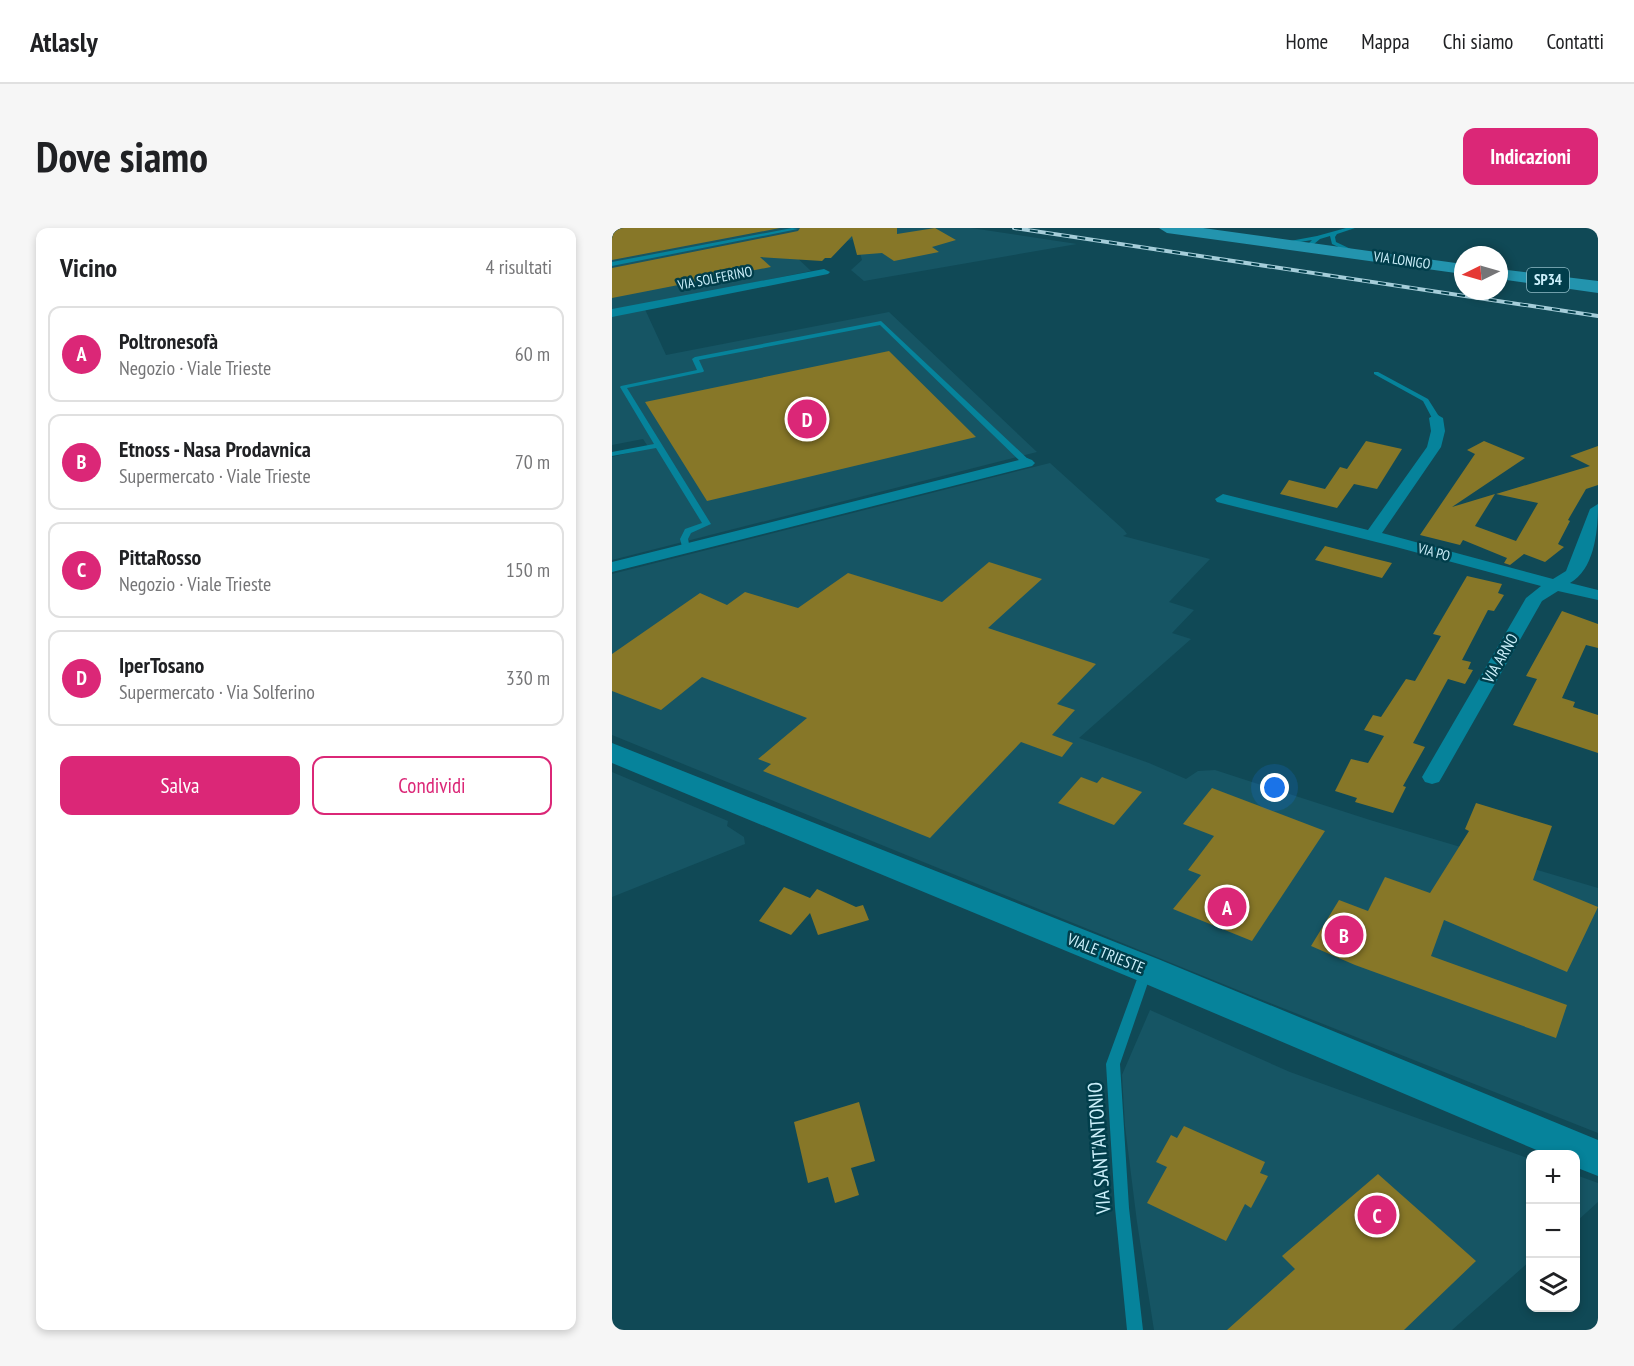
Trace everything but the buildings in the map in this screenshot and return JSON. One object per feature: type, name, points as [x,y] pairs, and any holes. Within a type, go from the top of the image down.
[{"type":"main road","name":"VIA LONIGO","points":[[1167,228],[1281,243],[1313,243],[1356,254],[1454,268]]},
{"type":"main road","name":"SP34","points":[[1508,275],[1598,287]]},
{"type":"main road","name":"VIALE TRIESTE","points":[[612,752],[1146,969],[1598,1158]]},
{"type":"street","name":"VIA SOLFERINO","points":[[612,313],[824,272]]},
{"type":"street","points":[[1372,535],[1434,447],[1438,431],[1436,418]]},
{"type":"street","points":[[612,567],[1027,463]]},
{"type":"street","name":"VIA PO","points":[[1223,499],[1372,535],[1555,585]]},
{"type":"street","points":[[1555,585],[1574,574],[1598,509]]},
{"type":"street","points":[[1555,585],[1598,595]]},
{"type":"street","name":"VIA ARNO","points":[[1432,777],[1535,598],[1555,585]]},
{"type":"lane","name":"VIA LONIGO","points":[[1313,243],[1333,238],[1352,228]]},
{"type":"lane","points":[[612,264],[795,229]]},
{"type":"lane","name":"VIA LONIGO","points":[[1313,243],[1333,238],[1356,254]]},
{"type":"lane","points":[[686,548],[684,539],[688,531],[707,524],[623,387],[701,371],[695,359],[881,323],[1027,463]]},
{"type":"lane","points":[[1376,373],[1426,400],[1436,418]]},
{"type":"lane","points":[[612,454],[658,445]]},
{"type":"lane","name":"VIA SANT'ANTONIO","points":[[1135,1330],[1122,1208],[1113,1064],[1146,969]]},
{"type":"shaded area","points":[[612,228],[971,228],[1077,244],[864,281],[851,270],[862,260],[856,239],[791,252],[811,271],[643,305],[666,355],[889,312],[1037,452],[612,560],[612,457],[649,448],[643,439],[612,445]]},
{"type":"shaded area","points":[[1050,463],[1124,530],[1127,534],[1123,536],[1210,559],[1169,602],[1194,610],[1172,633],[1191,639],[1079,738],[1186,779],[1198,771],[1215,770],[1370,820],[1598,888],[1598,1133],[1250,995],[612,735],[612,574]]},
{"type":"shaded area","points":[[612,772],[728,821],[727,826],[744,837],[745,844],[612,897]]},
{"type":"shaded area","points":[[1150,1010],[1290,1072],[1526,1158],[1526,1265],[1452,1330],[1154,1330],[1137,1222],[1125,1126],[1122,1075]]},
{"type":"shaded area","points":[[1580,1176],[1598,1183],[1598,1202],[1580,1218]]},
{"type":"railway","points":[[1014,228],[1598,316]]},
{"type":"place","name":"IperTosano","points":[[807,419]]},
{"type":"place","name":"Poltronesofà","points":[[1227,907]]},
{"type":"place","name":"Etnoss - Nasa Prodavnica","points":[[1344,935]]},
{"type":"place","name":"PittaRosso","points":[[1377,1215]]}]
